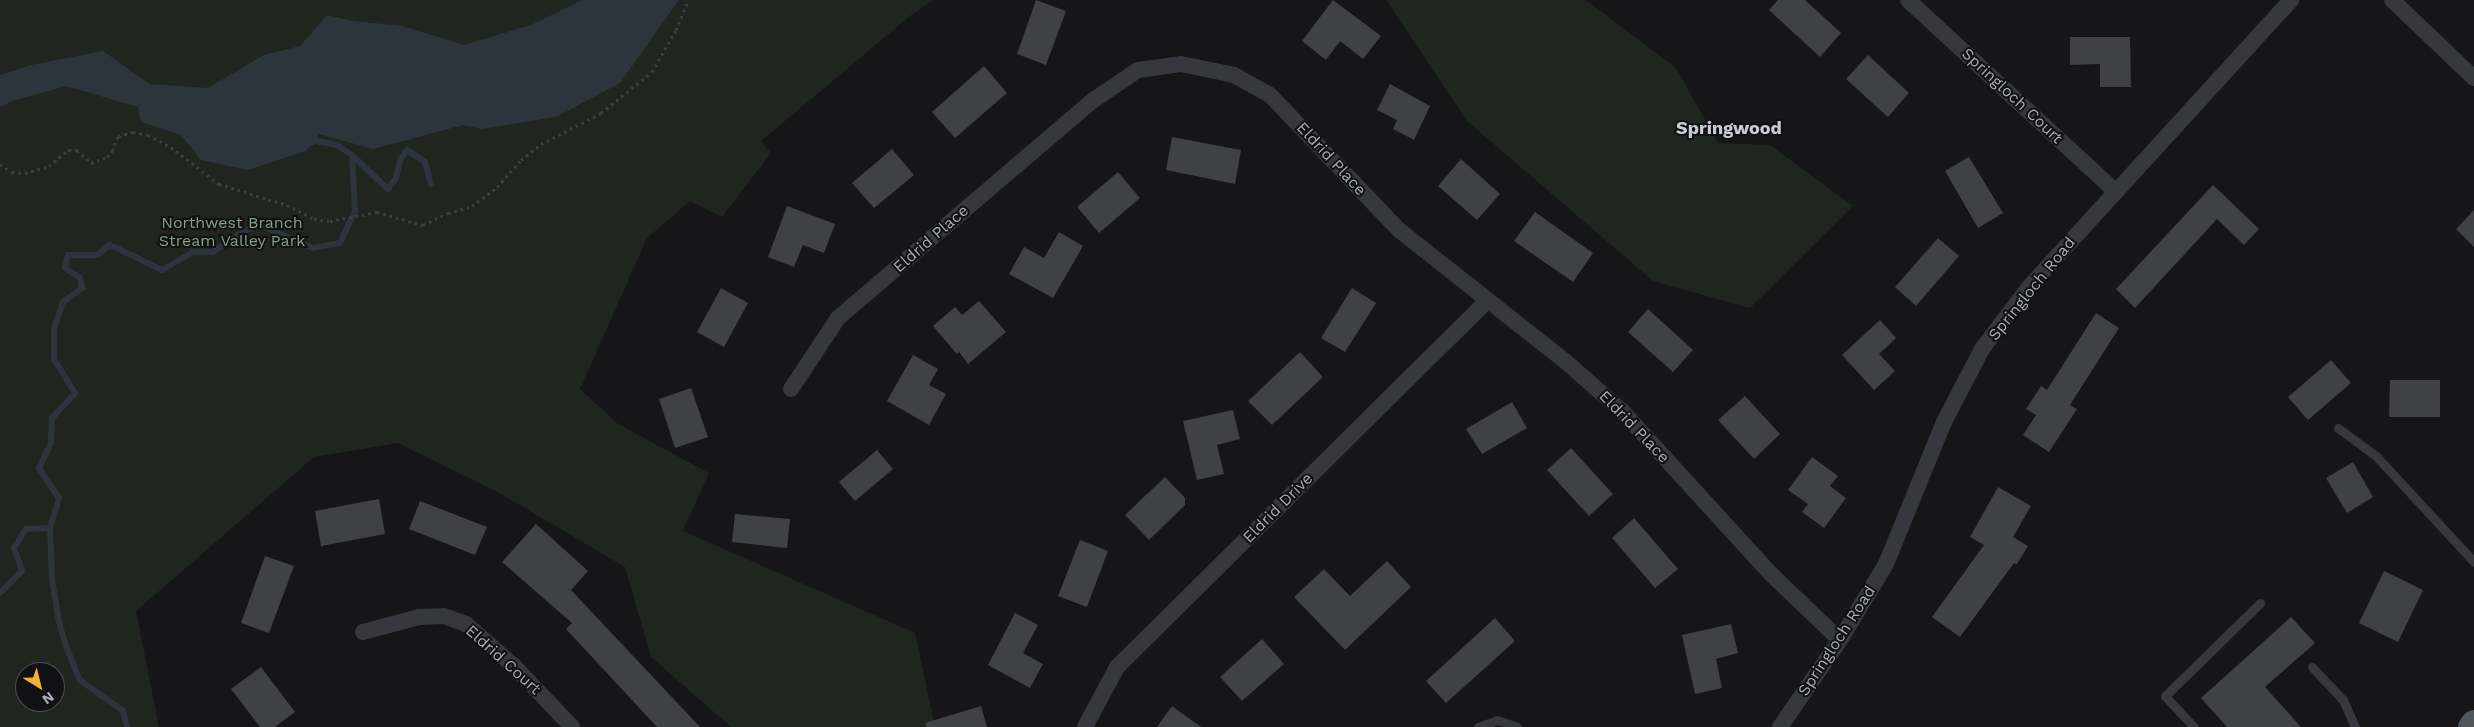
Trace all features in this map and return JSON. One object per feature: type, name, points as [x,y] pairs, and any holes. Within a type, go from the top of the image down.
[{"type":"main road","points":[[2471,727],[2474,723]]},
{"type":"street","name":"Springloch Court","points":[[1908,0],[2115,191]]},
{"type":"street","name":"Springloch Road","points":[[1780,727],[1840,640],[1886,564],[1944,422],[1982,349],[2029,287],[2291,0]]},
{"type":"street","points":[[2392,0],[2474,78]]},
{"type":"street","name":"Eldrid Place","points":[[791,389],[838,318],[1092,101],[1138,70],[1181,64],[1234,76],[1270,95],[1399,230],[1565,361],[1622,411],[1772,575],[1840,640]]},
{"type":"street","name":"Eldrid Drive","points":[[1085,727],[1117,667],[1487,301]]},
{"type":"street","name":"Eldrid Court","points":[[363,632],[419,617],[444,616],[466,624],[514,666],[572,727]]},
{"type":"lane","points":[[2338,428],[2376,456],[2474,562]]},
{"type":"lane","points":[[2194,727],[2165,696],[2260,603]]},
{"type":"lane","points":[[2312,667],[2342,700],[2354,727]]},
{"type":"lane","points":[[1478,727],[1497,720],[1517,727]]},
{"type":"path","points":[[0,164],[12,172],[25,173],[49,166],[68,150],[77,150],[91,163],[106,157],[112,151],[118,136],[133,132],[148,135],[171,147],[218,184],[287,205],[314,219],[330,221],[377,212],[423,225],[448,213],[472,206],[497,187],[520,160],[541,144],[601,113],[652,72],[676,30],[688,0]]},
{"type":"green space","name":"Northwest Branch Stream Valley Park","points":[[0,0],[934,0],[910,16],[761,141],[771,153],[722,217],[690,201],[647,238],[580,389],[618,424],[709,473],[683,531],[915,633],[935,727],[731,727],[651,657],[625,567],[501,494],[398,443],[314,457],[136,611],[159,727],[0,727]]},
{"type":"green space","points":[[1386,0],[1586,0],[1676,68],[1718,143],[1770,145],[1853,206],[1750,308],[1653,281],[1467,121]]},
{"type":"shaded area","points":[[582,0],[679,0],[620,83],[556,117],[482,129],[463,125],[373,149],[319,134],[306,151],[248,170],[201,160],[181,135],[141,122],[138,107],[66,86],[13,101],[0,107],[0,75],[31,65],[103,51],[150,84],[208,88],[264,55],[300,46],[327,15],[353,21],[403,26],[464,45],[531,25]]},
{"type":"building","points":[[1036,0],[1066,11],[1046,65],[1017,54]]},
{"type":"building","points":[[1333,0],[1381,36],[1363,59],[1340,41],[1326,60],[1302,41]]},
{"type":"building","points":[[1778,0],[1805,0],[1841,33],[1820,57],[1769,10]]},
{"type":"building","points":[[2070,37],[2130,37],[2131,87],[2100,87],[2100,64],[2070,65]]},
{"type":"building","points":[[1868,55],[1909,93],[1888,117],[1846,79]]},
{"type":"building","points":[[984,66],[1007,93],[955,138],[932,112]]},
{"type":"building","points":[[1390,84],[1430,106],[1414,140],[1393,129],[1397,120],[1377,110]]},
{"type":"building","points":[[1172,137],[1241,150],[1235,184],[1166,170]]},
{"type":"building","points":[[892,149],[914,175],[874,208],[852,183]]},
{"type":"building","points":[[1969,157],[2003,213],[1978,228],[1945,171]]},
{"type":"building","points":[[1461,159],[1500,194],[1477,220],[1438,186]]},
{"type":"building","points":[[1118,172],[1140,198],[1099,233],[1077,207]]},
{"type":"building","points":[[2213,185],[2259,229],[2244,245],[2217,219],[2135,308],[2116,289]]},
{"type":"building","points":[[787,206],[835,224],[824,253],[803,245],[794,267],[768,257]]},
{"type":"building","points":[[2474,210],[2474,247],[2456,229]]},
{"type":"building","points":[[1535,212],[1593,253],[1573,282],[1514,241]]},
{"type":"building","points":[[1059,232],[1083,246],[1053,298],[1009,274],[1024,247],[1044,258]]},
{"type":"building","points":[[1938,238],[1959,256],[1916,306],[1895,287]]},
{"type":"building","points":[[721,288],[748,303],[724,347],[697,332]]},
{"type":"building","points":[[1352,288],[1376,303],[1345,352],[1321,338]]},
{"type":"building","points":[[979,301],[1006,332],[968,364],[959,352],[957,354],[933,326],[955,307],[962,315]]},
{"type":"building","points":[[1648,309],[1693,350],[1673,372],[1628,332]]},
{"type":"building","points":[[2096,313],[2119,328],[2070,405],[2077,409],[2049,452],[2023,435],[2036,415],[2026,409],[2041,386],[2047,390]]},
{"type":"building","points":[[1880,320],[1896,338],[1879,354],[1895,371],[1874,390],[1842,355]]},
{"type":"building","points":[[1300,352],[1323,377],[1272,425],[1248,401]]},
{"type":"building","points":[[913,355],[938,369],[929,385],[946,394],[929,425],[887,401]]},
{"type":"building","points":[[2331,360],[2351,383],[2308,420],[2288,397]]},
{"type":"building","points":[[2390,380],[2440,380],[2440,417],[2389,417]]},
{"type":"building","points":[[691,388],[708,437],[675,448],[659,399]]},
{"type":"building","points":[[1745,396],[1780,434],[1754,459],[1718,420]]},
{"type":"building","points":[[1512,402],[1527,428],[1482,454],[1466,429]]},
{"type":"building","points":[[1233,410],[1240,439],[1217,445],[1224,474],[1197,480],[1183,421]]},
{"type":"building","points":[[1571,448],[1613,494],[1589,516],[1547,470]]},
{"type":"building","points":[[877,450],[893,469],[855,501],[839,482]]},
{"type":"building","points":[[1812,457],[1838,476],[1830,486],[1846,498],[1824,528],[1802,512],[1808,504],[1788,490]]},
{"type":"building","points":[[2353,462],[2373,497],[2347,513],[2326,478]]},
{"type":"building","points":[[1165,477],[1185,498],[1185,505],[1149,540],[1125,515]]},
{"type":"building","points":[[1998,487],[2031,506],[2013,537],[2028,546],[2017,564],[2014,563],[1960,637],[1932,617],[1984,545],[1970,537]]},
{"type":"building","points":[[379,499],[385,534],[321,546],[315,511]]},
{"type":"building","points":[[420,501],[487,527],[475,555],[409,529]]},
{"type":"building","points":[[735,514],[790,519],[787,548],[732,542]]},
{"type":"building","points":[[1634,518],[1678,569],[1655,588],[1612,538]]},
{"type":"building","points":[[536,524],[588,571],[571,590],[700,727],[657,727],[566,629],[572,623],[502,562]]},
{"type":"building","points":[[1080,540],[1108,551],[1087,607],[1058,596]]},
{"type":"building","points":[[265,556],[294,566],[269,633],[241,623]]},
{"type":"building","points":[[1387,561],[1411,587],[1345,650],[1294,597],[1324,569],[1350,596]]},
{"type":"building","points":[[2384,571],[2423,590],[2398,642],[2359,623]]},
{"type":"building","points":[[1015,613],[1038,625],[1023,653],[1043,664],[1030,688],[988,665]]},
{"type":"building","points":[[2291,617],[2315,643],[2265,687],[2301,727],[2227,727],[2201,698]]},
{"type":"building","points":[[1495,618],[1515,641],[1446,703],[1426,681]]},
{"type":"building","points":[[1731,624],[1738,653],[1716,659],[1722,688],[1695,694],[1682,635]]},
{"type":"building","points":[[1262,639],[1284,664],[1242,701],[1220,677]]},
{"type":"building","points":[[261,667],[295,712],[275,727],[260,727],[231,689]]},
{"type":"building","points":[[981,706],[987,727],[926,727],[925,723]]},
{"type":"building","points":[[1172,706],[1201,727],[1157,727]]},
{"type":"waterway","points":[[0,593],[22,571],[14,548],[26,529],[50,528],[59,498],[39,468],[51,443],[52,418],[75,393],[54,359],[54,329],[63,302],[82,288],[80,278],[65,268],[68,255],[97,255],[110,245],[162,270],[193,252],[213,252],[232,238],[258,224],[312,248],[340,243],[355,211],[352,155],[337,145],[316,141],[304,145]]},
{"type":"waterway","points":[[352,155],[388,189],[396,178],[400,160],[407,150],[425,162],[431,184]]},
{"type":"waterway","points":[[50,528],[52,579],[59,622],[66,646],[80,680],[123,711],[127,727]]},
{"type":"district","name":"Springwood","points":[[1729,128]]}]
